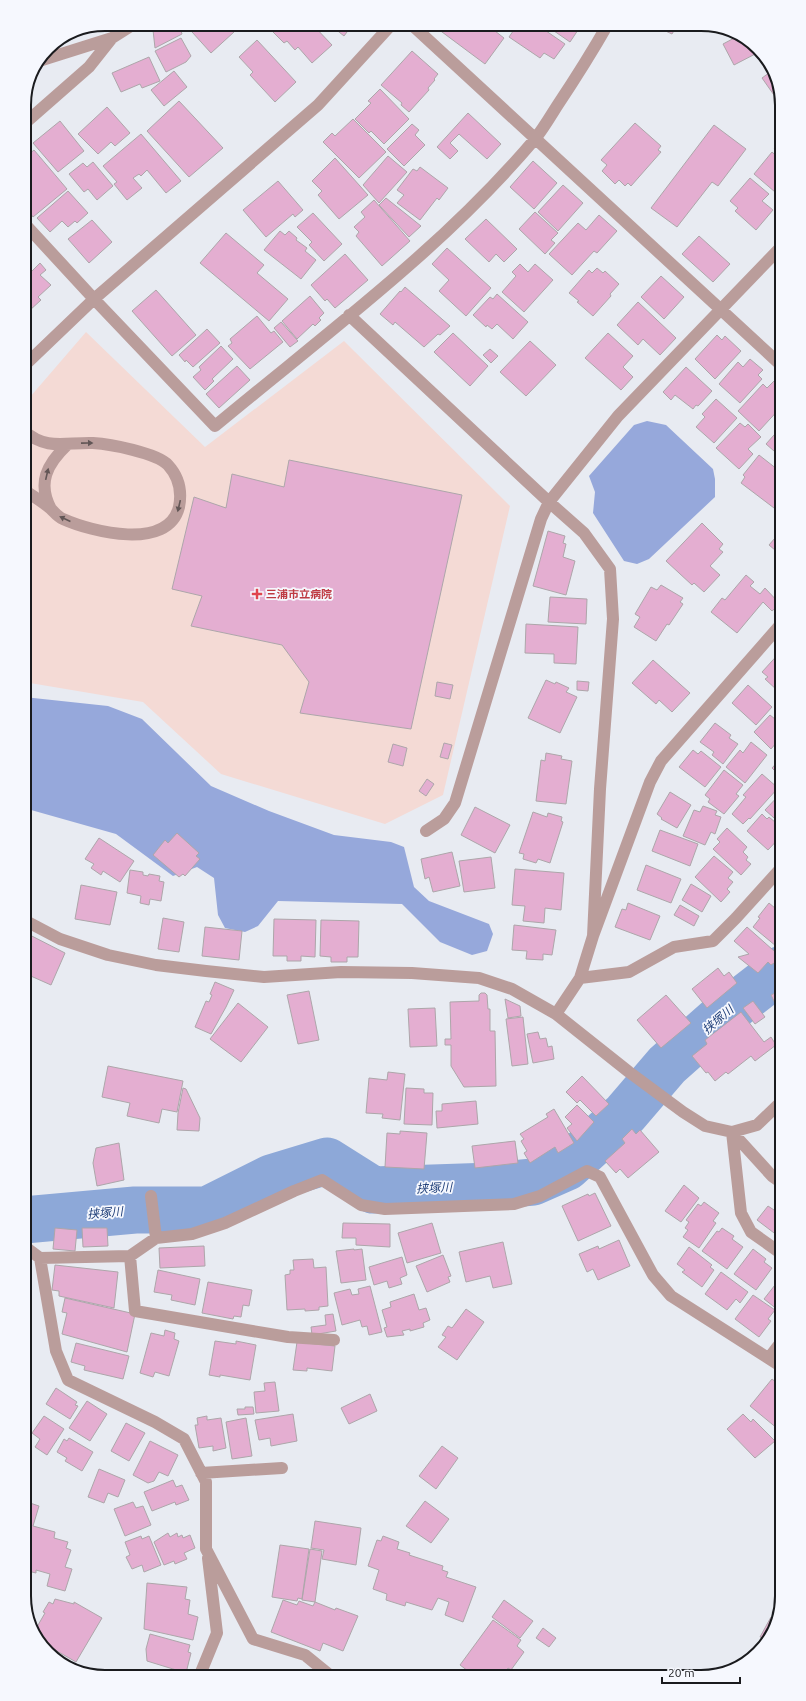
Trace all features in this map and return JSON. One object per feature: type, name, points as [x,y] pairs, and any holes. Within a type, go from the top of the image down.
[{"type":"street","points":[[49,57],[112,38],[123,31]]},
{"type":"street","points":[[31,359],[94,299],[318,105],[386,31]]},
{"type":"street","points":[[419,31],[775,360]]},
{"type":"street","points":[[31,231],[215,426],[404,270],[457,221],[536,138],[604,31]]},
{"type":"street","points":[[31,118],[89,67],[112,38]]},
{"type":"street","points":[[426,830],[444,819],[455,803],[541,519],[549,502],[618,416],[775,253]]},
{"type":"street","points":[[349,315],[584,533],[610,569],[613,619],[600,789],[593,936]]},
{"type":"street","points":[[31,436],[45,444],[67,445],[94,443],[147,453],[167,464],[178,478],[181,498],[177,514],[168,524],[157,532],[139,535],[93,530],[61,519],[51,509],[31,495]]},
{"type":"street","points":[[51,509],[46,499],[46,478],[49,465],[67,445]]},
{"type":"street","points":[[556,1014],[580,978],[593,936],[650,782],[661,761],[775,631]]},
{"type":"street","points":[[580,978],[629,972],[674,947],[713,941],[775,875]]},
{"type":"street","points":[[31,924],[60,939],[108,955],[156,965],[199,971],[264,976],[340,972],[480,978],[512,989],[556,1014],[629,1072],[683,1112],[705,1126],[732,1132],[757,1125],[775,1108]]},
{"type":"street","points":[[732,1132],[775,1178]]},
{"type":"street","points":[[732,1132],[741,1213],[751,1232],[775,1249]]},
{"type":"street","points":[[31,1251],[40,1258],[130,1256],[156,1238],[192,1234],[225,1223],[294,1191],[322,1180],[361,1205],[385,1209],[514,1204],[540,1196],[587,1171],[600,1177],[653,1275],[671,1296],[775,1362]]},
{"type":"street","points":[[151,1196],[156,1238]]},
{"type":"street","points":[[130,1256],[135,1311],[288,1337],[334,1340]]},
{"type":"street","points":[[40,1258],[56,1351],[68,1380],[155,1422],[184,1439],[206,1482],[206,1549],[217,1634],[202,1670]]},
{"type":"street","points":[[769,1358],[775,1350]]},
{"type":"street","points":[[201,1473],[282,1468]]},
{"type":"street","points":[[206,1549],[253,1639],[305,1655],[323,1670]]},
{"type":"shaded area","name":"三浦市立病院","points":[[86,332],[205,447],[344,341],[510,506],[443,795],[385,824],[221,774],[143,702],[31,683],[31,396]]},
{"type":"shaded area","points":[[647,421],[666,425],[713,469],[715,479],[715,497],[649,559],[637,564],[624,561],[593,513],[595,492],[589,476],[634,425]]},
{"type":"shaded area","points":[[31,698],[108,706],[142,719],[211,786],[269,811],[334,835],[391,842],[404,847],[414,887],[429,901],[489,924],[493,934],[487,951],[472,955],[440,942],[402,904],[278,901],[258,926],[245,932],[225,928],[218,915],[214,878],[197,867],[173,876],[116,834],[31,810]]},
{"type":"building","points":[[153,31],[181,31],[182,34],[155,48]]},
{"type":"building","points":[[233,31],[234,32],[211,53],[192,32]]},
{"type":"building","points":[[272,31],[319,31],[332,45],[312,63],[298,47],[295,50],[287,41],[284,43]]},
{"type":"building","points":[[338,31],[348,31],[344,36]]},
{"type":"building","points":[[441,31],[495,31],[504,38],[485,64]]},
{"type":"building","points":[[513,31],[546,31],[565,44],[554,59],[544,53],[540,58],[509,37]]},
{"type":"building","points":[[554,31],[577,31],[570,42]]},
{"type":"building","points":[[666,31],[674,31],[672,34]]},
{"type":"building","points":[[181,38],[191,56],[186,62],[166,72],[155,51]]},
{"type":"building","points":[[733,39],[746,46],[754,54],[734,65],[723,44]]},
{"type":"building","points":[[257,40],[296,82],[275,102],[250,75],[253,72],[239,57]]},
{"type":"building","points":[[412,51],[438,74],[428,88],[429,90],[409,112],[401,105],[402,103],[381,85]]},
{"type":"building","points":[[149,57],[160,81],[142,88],[140,84],[121,92],[112,73]]},
{"type":"building","points":[[174,71],[187,87],[164,106],[151,90]]},
{"type":"building","points":[[768,74],[774,95],[762,78]]},
{"type":"building","points":[[380,89],[409,119],[384,144],[371,131],[369,133],[355,119],[371,103],[368,101]]},
{"type":"building","points":[[179,101],[223,148],[189,177],[147,131]]},
{"type":"building","points":[[107,107],[130,133],[115,146],[111,142],[98,154],[78,134]]},
{"type":"building","points":[[468,113],[501,144],[487,159],[459,134],[450,143],[458,151],[450,159],[437,147]]},
{"type":"building","points":[[353,119],[386,152],[359,178],[323,142],[332,133],[335,136]]},
{"type":"building","points":[[60,121],[84,151],[58,172],[33,143]]},
{"type":"building","points":[[635,123],[661,146],[658,150],[661,152],[631,186],[628,183],[625,186],[619,180],[615,184],[602,171],[607,165],[601,160]]},
{"type":"building","points":[[412,124],[419,130],[415,135],[425,145],[404,166],[387,149]]},
{"type":"building","points":[[714,125],[746,149],[718,186],[712,182],[677,227],[651,208]]},
{"type":"building","points":[[141,134],[181,181],[166,193],[147,170],[141,176],[139,174],[133,178],[142,188],[127,200],[114,184],[117,182],[103,166]]},
{"type":"building","points":[[34,150],[67,189],[33,217],[31,214],[31,152]]},
{"type":"building","points":[[772,152],[775,155],[775,192],[754,174]]},
{"type":"building","points":[[388,156],[407,172],[379,203],[363,185]]},
{"type":"building","points":[[335,158],[368,195],[339,219],[318,195],[322,191],[312,181]]},
{"type":"building","points":[[533,161],[557,183],[534,209],[510,187]]},
{"type":"building","points":[[93,162],[113,186],[97,200],[88,189],[84,192],[69,174],[83,163],[87,167]]},
{"type":"building","points":[[420,167],[448,188],[439,200],[437,198],[420,220],[397,203],[404,195],[397,190],[413,169],[417,171]]},
{"type":"building","points":[[750,178],[769,194],[762,201],[773,210],[756,230],[735,211],[738,208],[730,201]]},
{"type":"building","points":[[278,181],[303,210],[295,217],[293,214],[266,237],[243,210]]},
{"type":"building","points":[[563,185],[583,203],[558,231],[538,212]]},
{"type":"building","points":[[68,191],[88,213],[77,223],[75,221],[68,227],[62,221],[50,232],[37,218]]},
{"type":"building","points":[[386,198],[421,226],[409,237],[379,205]]},
{"type":"building","points":[[374,200],[410,241],[382,266],[356,236],[359,232],[354,227],[365,217],[361,212]]},
{"type":"building","points":[[535,212],[558,233],[551,240],[555,243],[545,254],[519,229]]},
{"type":"building","points":[[313,213],[342,244],[324,261],[309,245],[312,242],[297,227]]},
{"type":"building","points":[[599,215],[617,231],[597,253],[594,251],[572,275],[549,254],[578,223],[586,230]]},
{"type":"building","points":[[486,219],[517,249],[504,262],[496,254],[489,262],[465,239]]},
{"type":"building","points":[[92,220],[112,242],[89,263],[68,239]]},
{"type":"building","points":[[280,231],[285,235],[289,231],[297,238],[296,240],[307,248],[305,251],[316,260],[301,279],[264,250]]},
{"type":"building","points":[[226,233],[264,265],[257,273],[288,299],[269,321],[200,263]]},
{"type":"building","points":[[699,236],[730,264],[713,282],[682,254]]},
{"type":"building","points":[[447,248],[491,288],[466,316],[439,291],[449,280],[432,264]]},
{"type":"building","points":[[345,254],[368,280],[335,308],[327,299],[325,301],[311,285]]},
{"type":"building","points":[[40,263],[46,270],[40,275],[51,285],[38,297],[41,300],[31,309],[31,272]]},
{"type":"building","points":[[520,264],[528,272],[535,264],[553,280],[524,312],[502,292],[516,276],[512,272]]},
{"type":"building","points":[[597,268],[603,273],[605,271],[619,284],[610,294],[611,296],[593,316],[569,293],[589,270],[592,273]]},
{"type":"building","points":[[661,276],[684,297],[664,319],[641,297]]},
{"type":"building","points":[[405,287],[450,326],[440,335],[438,334],[424,347],[395,322],[393,325],[380,314]]},
{"type":"building","points":[[156,290],[196,335],[172,356],[132,311]]},
{"type":"building","points":[[497,294],[528,322],[513,339],[497,324],[492,329],[487,325],[486,327],[473,315],[490,297],[493,299]]},
{"type":"building","points":[[310,296],[324,313],[319,318],[321,320],[315,326],[313,324],[297,339],[282,321]]},
{"type":"building","points":[[638,302],[676,338],[660,355],[643,339],[638,345],[617,325]]},
{"type":"building","points":[[257,316],[271,333],[274,331],[283,342],[250,369],[228,346],[232,343],[230,339]]},
{"type":"building","points":[[281,322],[298,341],[290,347],[274,328]]},
{"type":"building","points":[[207,329],[220,343],[193,367],[186,360],[185,362],[179,355]]},
{"type":"building","points":[[453,333],[488,366],[470,386],[434,352]]},
{"type":"building","points":[[608,333],[633,356],[623,367],[633,377],[621,390],[585,358]]},
{"type":"building","points":[[717,335],[722,340],[725,336],[741,351],[715,379],[695,359]]},
{"type":"building","points":[[530,341],[556,365],[526,396],[500,372]]},
{"type":"building","points":[[221,346],[233,359],[212,379],[214,381],[205,390],[193,377],[201,370],[199,367]]},
{"type":"building","points":[[490,349],[498,356],[491,363],[483,355]]},
{"type":"building","points":[[750,359],[763,370],[758,375],[762,379],[740,403],[719,384],[738,362],[743,367]]},
{"type":"building","points":[[237,366],[250,380],[219,408],[206,394]]},
{"type":"building","points":[[686,367],[712,391],[698,406],[696,405],[693,409],[675,395],[671,400],[663,392]]},
{"type":"building","points":[[774,381],[775,382],[775,414],[759,431],[738,411],[763,384],[767,388]]},
{"type":"building","points":[[716,399],[737,418],[714,443],[696,427],[705,417],[702,414]]},
{"type":"building","points":[[740,423],[745,427],[748,424],[761,437],[748,449],[753,454],[739,469],[716,448]]},
{"type":"building","points":[[775,434],[775,452],[766,444]]},
{"type":"building","points":[[759,455],[775,468],[774,508],[741,483],[745,477],[743,475]]},
{"type":"building","name":"三浦市立病院","points":[[289,460],[462,495],[411,729],[300,713],[309,682],[282,645],[191,626],[202,596],[172,589],[194,497],[226,508],[232,474],[284,487]]},
{"type":"building","points":[[702,523],[723,544],[719,549],[723,552],[710,566],[720,575],[704,592],[694,583],[692,585],[666,561]]},
{"type":"building","points":[[548,531],[565,536],[563,543],[566,544],[563,557],[575,561],[566,595],[533,586]]},
{"type":"building","points":[[775,538],[775,550],[769,545]]},
{"type":"building","points":[[746,575],[754,582],[750,586],[760,594],[765,588],[775,599],[775,608],[772,611],[763,602],[737,633],[711,612],[722,598],[725,600]]},
{"type":"building","points":[[661,585],[683,598],[680,602],[683,604],[656,641],[634,627],[640,617],[635,614],[651,587],[657,590]]},
{"type":"building","points":[[550,597],[587,599],[586,624],[548,622]]},
{"type":"building","points":[[526,624],[578,627],[576,664],[554,663],[554,654],[525,653]]},
{"type":"building","points":[[775,658],[775,688],[765,679],[768,677],[762,672]]},
{"type":"building","points":[[653,660],[690,693],[672,712],[659,700],[656,704],[632,683]]},
{"type":"building","points":[[546,680],[555,684],[556,682],[569,688],[566,692],[577,697],[560,733],[528,718]]},
{"type":"building","points":[[577,681],[589,682],[588,691],[577,690]]},
{"type":"building","points":[[437,682],[453,685],[450,699],[435,696]]},
{"type":"building","points":[[748,685],[772,707],[756,725],[732,703]]},
{"type":"building","points":[[770,715],[775,719],[775,744],[771,749],[754,732]]},
{"type":"building","points":[[715,723],[731,735],[729,738],[738,744],[723,764],[712,755],[714,752],[700,742]]},
{"type":"building","points":[[751,742],[767,755],[745,783],[726,767],[740,750],[743,753]]},
{"type":"building","points":[[444,743],[452,745],[448,759],[440,757]]},
{"type":"building","points":[[393,744],[407,748],[403,766],[388,762]]},
{"type":"building","points":[[693,750],[698,754],[701,751],[721,767],[705,787],[679,767]]},
{"type":"building","points":[[546,753],[562,756],[561,759],[572,761],[566,804],[536,801],[541,760],[545,761]]},
{"type":"building","points":[[724,770],[743,785],[736,794],[739,796],[724,814],[708,802],[710,799],[705,795]]},
{"type":"building","points":[[762,774],[775,785],[775,791],[750,819],[749,818],[743,824],[732,814],[746,797],[743,795]]},
{"type":"building","points":[[427,779],[434,784],[426,796],[419,791]]},
{"type":"building","points":[[670,792],[691,805],[677,828],[661,819],[662,818],[657,814]]},
{"type":"building","points":[[775,799],[775,819],[765,810]]},
{"type":"building","points":[[703,806],[717,811],[715,815],[721,817],[715,834],[711,832],[705,845],[683,836],[694,810],[700,812]]},
{"type":"building","points":[[475,807],[510,825],[495,853],[461,835]]},
{"type":"building","points":[[533,812],[547,817],[548,813],[562,817],[561,821],[563,822],[550,863],[538,859],[536,863],[523,859],[524,854],[519,853]]},
{"type":"building","points":[[762,814],[767,819],[769,817],[775,822],[775,842],[768,850],[747,831]]},
{"type":"building","points":[[727,828],[747,847],[743,852],[748,857],[746,860],[751,864],[741,875],[713,849],[720,842],[717,839]]},
{"type":"building","points":[[660,830],[698,844],[690,866],[652,851]]},
{"type":"building","points":[[177,833],[199,853],[196,856],[200,859],[185,876],[183,874],[179,877],[153,855],[165,840],[168,843]]},
{"type":"building","points":[[99,838],[134,861],[120,882],[103,871],[101,875],[91,868],[94,864],[85,859]]},
{"type":"building","points":[[452,852],[460,886],[433,892],[429,877],[425,879],[421,859]]},
{"type":"building","points":[[714,856],[733,872],[728,878],[733,882],[727,889],[730,892],[721,902],[695,877]]},
{"type":"building","points":[[491,857],[495,888],[464,892],[459,861]]},
{"type":"building","points":[[646,865],[681,879],[671,903],[637,890]]},
{"type":"building","points":[[515,869],[564,873],[561,910],[545,908],[544,923],[523,921],[525,906],[512,905]]},
{"type":"building","points":[[130,870],[143,872],[143,875],[148,876],[149,874],[160,876],[159,881],[164,882],[161,901],[150,899],[149,905],[140,903],[141,896],[127,893]]},
{"type":"building","points":[[691,884],[711,896],[702,912],[682,900]]},
{"type":"building","points":[[81,885],[117,892],[110,925],[75,919]]},
{"type":"building","points":[[628,903],[660,916],[650,940],[615,927],[622,909],[626,910]]},
{"type":"building","points":[[769,903],[775,908],[775,945],[753,927],[760,918],[758,917]]},
{"type":"building","points":[[680,905],[699,916],[694,926],[674,915]]},
{"type":"building","points":[[163,918],[184,922],[179,952],[158,949]]},
{"type":"building","points":[[274,919],[316,920],[315,957],[301,956],[301,961],[287,961],[287,956],[273,956]]},
{"type":"building","points":[[321,920],[359,921],[358,957],[347,957],[347,962],[331,962],[331,957],[320,956]]},
{"type":"building","points":[[514,925],[556,930],[552,955],[543,954],[543,960],[526,959],[527,951],[512,950]]},
{"type":"building","points":[[205,927],[242,931],[239,960],[202,956]]},
{"type":"building","points":[[747,927],[775,952],[775,962],[771,965],[768,962],[758,973],[738,957],[749,954],[734,941]]},
{"type":"building","points":[[31,936],[65,953],[51,985],[31,976]]},
{"type":"building","points":[[718,968],[724,976],[729,972],[737,983],[707,1008],[692,989]]},
{"type":"building","points":[[215,982],[234,990],[211,1034],[195,1027],[206,1001],[209,1002],[212,995],[210,994]]},
{"type":"building","points":[[309,991],[319,1040],[298,1044],[287,995]]},
{"type":"building","points":[[481,993],[485,993],[487,995],[488,1009],[490,1009],[490,1031],[495,1031],[496,1086],[464,1087],[451,1066],[451,1045],[445,1045],[445,1039],[451,1039],[450,1002],[479,1001],[479,995]]},
{"type":"building","points":[[775,993],[775,1003],[771,995]]},
{"type":"building","points":[[666,995],[691,1023],[661,1048],[637,1020]]},
{"type":"building","points":[[505,999],[520,1006],[521,1016],[508,1018]]},
{"type":"building","points":[[753,1001],[765,1017],[755,1024],[743,1008]]},
{"type":"building","points":[[238,1003],[268,1027],[241,1062],[210,1039]]},
{"type":"building","points":[[435,1008],[437,1046],[410,1047],[408,1009]]},
{"type":"building","points":[[741,1012],[764,1042],[771,1037],[775,1046],[755,1061],[751,1056],[728,1074],[726,1072],[715,1081],[708,1072],[706,1073],[692,1056],[707,1044],[705,1040]]},
{"type":"building","points":[[523,1017],[528,1064],[512,1066],[506,1019]]},
{"type":"building","points":[[538,1032],[540,1039],[546,1038],[548,1047],[552,1046],[554,1059],[533,1063],[527,1034]]},
{"type":"building","points":[[108,1066],[183,1081],[177,1112],[162,1109],[159,1123],[127,1116],[130,1103],[102,1097]]},
{"type":"building","points":[[388,1072],[405,1074],[400,1120],[382,1118],[383,1114],[366,1113],[369,1078],[387,1080]]},
{"type":"building","points":[[582,1076],[609,1104],[596,1116],[580,1100],[577,1103],[566,1092]]},
{"type":"building","points":[[183,1088],[186,1089],[200,1118],[199,1131],[177,1130],[178,1113]]},
{"type":"building","points":[[406,1088],[424,1089],[424,1093],[433,1093],[432,1125],[404,1124]]},
{"type":"building","points":[[476,1101],[478,1124],[437,1128],[436,1111],[442,1111],[442,1104]]},
{"type":"building","points":[[577,1105],[594,1122],[577,1141],[567,1128],[572,1124],[565,1117]]},
{"type":"building","points":[[554,1109],[574,1143],[558,1153],[555,1147],[530,1163],[524,1153],[527,1151],[521,1141],[524,1139],[520,1134],[548,1117],[546,1114]]},
{"type":"building","points":[[632,1129],[636,1134],[640,1130],[659,1152],[628,1178],[620,1169],[616,1173],[605,1161],[625,1143],[622,1139]]},
{"type":"building","points":[[400,1131],[427,1133],[424,1169],[385,1167],[387,1133],[400,1134]]},
{"type":"building","points":[[515,1141],[518,1163],[475,1168],[472,1146]]},
{"type":"building","points":[[119,1143],[124,1180],[97,1186],[93,1163],[96,1148]]},
{"type":"building","points":[[684,1185],[699,1198],[681,1222],[665,1211]]},
{"type":"building","points":[[595,1193],[611,1226],[578,1241],[562,1206],[588,1194],[589,1196]]},
{"type":"building","points":[[704,1202],[719,1213],[713,1221],[716,1223],[699,1248],[683,1237],[688,1230],[685,1228],[689,1222],[686,1220],[698,1204],[701,1206]]},
{"type":"building","points":[[768,1206],[774,1210],[775,1209],[775,1234],[757,1220]]},
{"type":"building","points":[[343,1223],[390,1224],[390,1247],[356,1245],[356,1238],[342,1238]]},
{"type":"building","points":[[432,1223],[441,1253],[407,1263],[398,1233]]},
{"type":"building","points":[[55,1228],[77,1230],[75,1251],[53,1249]]},
{"type":"building","points":[[82,1228],[107,1228],[108,1246],[83,1247]]},
{"type":"building","points":[[722,1228],[734,1236],[732,1239],[743,1247],[727,1269],[702,1251],[717,1231],[719,1232]]},
{"type":"building","points":[[619,1240],[630,1266],[598,1280],[593,1269],[587,1272],[579,1254],[598,1246],[599,1249]]},
{"type":"building","points":[[503,1242],[512,1284],[493,1288],[490,1276],[466,1282],[459,1252]]},
{"type":"building","points":[[204,1246],[205,1266],[160,1268],[159,1248]]},
{"type":"building","points":[[689,1247],[712,1265],[710,1267],[714,1270],[702,1287],[682,1272],[685,1270],[677,1264]]},
{"type":"building","points":[[362,1249],[366,1280],[341,1283],[336,1251]]},
{"type":"building","points":[[753,1249],[766,1259],[764,1262],[772,1268],[756,1290],[734,1274]]},
{"type":"building","points":[[443,1255],[451,1276],[448,1277],[450,1282],[427,1292],[416,1266]]},
{"type":"building","points":[[402,1257],[407,1275],[400,1278],[402,1284],[389,1288],[387,1281],[374,1285],[369,1267]]},
{"type":"building","points":[[313,1259],[314,1268],[326,1267],[328,1306],[319,1307],[319,1310],[287,1310],[285,1275],[290,1274],[290,1270],[294,1270],[293,1260]]},
{"type":"building","points":[[55,1265],[118,1272],[114,1308],[59,1296],[59,1291],[52,1290]]},
{"type":"building","points":[[158,1270],[200,1279],[195,1305],[171,1300],[172,1295],[154,1292]]},
{"type":"building","points":[[721,1272],[748,1292],[740,1303],[736,1299],[727,1310],[705,1294]]},
{"type":"building","points":[[208,1282],[252,1290],[249,1306],[243,1305],[241,1317],[234,1316],[233,1319],[202,1313]]},
{"type":"building","points":[[775,1285],[775,1308],[764,1299]]},
{"type":"building","points":[[370,1286],[382,1332],[369,1335],[367,1326],[362,1327],[360,1320],[342,1325],[334,1293],[350,1289],[352,1295],[359,1294],[358,1289]]},
{"type":"building","points":[[414,1294],[419,1310],[426,1308],[430,1320],[423,1323],[424,1327],[410,1331],[410,1329],[402,1331],[404,1335],[387,1337],[384,1328],[387,1327],[382,1310],[391,1307],[390,1302]]},
{"type":"building","points":[[753,1295],[775,1310],[768,1319],[771,1321],[759,1337],[735,1319]]},
{"type":"building","points":[[65,1298],[135,1314],[127,1352],[62,1334],[67,1313],[62,1312]]},
{"type":"building","points":[[466,1309],[484,1322],[457,1360],[438,1347],[446,1337],[442,1335],[448,1326],[452,1328]]},
{"type":"building","points":[[333,1314],[336,1331],[312,1335],[311,1327],[326,1325],[325,1315]]},
{"type":"building","points":[[165,1330],[175,1333],[174,1339],[179,1341],[169,1376],[155,1372],[153,1377],[140,1373],[151,1333],[164,1336]]},
{"type":"building","points":[[215,1341],[236,1344],[236,1341],[256,1345],[250,1380],[220,1375],[220,1377],[209,1375]]},
{"type":"building","points":[[297,1342],[335,1346],[332,1371],[307,1368],[307,1371],[293,1370]]},
{"type":"building","points":[[76,1343],[129,1356],[123,1379],[84,1370],[85,1366],[71,1362]]},
{"type":"building","points":[[772,1379],[775,1381],[775,1427],[750,1406]]},
{"type":"building","points":[[275,1382],[279,1411],[256,1413],[254,1392],[265,1391],[264,1383]]},
{"type":"building","points":[[56,1388],[77,1402],[75,1405],[78,1406],[70,1419],[46,1404]]},
{"type":"building","points":[[370,1394],[377,1411],[349,1424],[341,1408]]},
{"type":"building","points":[[87,1401],[107,1414],[90,1441],[69,1428]]},
{"type":"building","points":[[245,1407],[253,1407],[254,1414],[238,1415],[237,1409],[245,1409]]},
{"type":"building","points":[[293,1414],[297,1441],[271,1446],[270,1438],[259,1440],[255,1420]]},
{"type":"building","points":[[743,1414],[751,1422],[753,1419],[775,1441],[755,1458],[727,1429]]},
{"type":"building","points":[[44,1416],[64,1429],[47,1455],[35,1447],[40,1439],[32,1433]]},
{"type":"building","points":[[207,1416],[207,1420],[221,1418],[226,1448],[213,1451],[213,1446],[199,1448],[195,1425],[198,1425],[197,1418]]},
{"type":"building","points":[[246,1418],[252,1456],[232,1459],[226,1422]]},
{"type":"building","points":[[126,1423],[145,1433],[129,1461],[111,1451]]},
{"type":"building","points":[[69,1438],[93,1452],[82,1471],[65,1461],[67,1458],[57,1452],[64,1439],[67,1441]]},
{"type":"building","points":[[150,1441],[178,1455],[168,1476],[159,1472],[154,1481],[148,1483],[133,1475]]},
{"type":"building","points":[[442,1446],[458,1458],[436,1489],[419,1476]]},
{"type":"building","points":[[99,1469],[125,1480],[118,1497],[108,1493],[104,1503],[88,1497]]},
{"type":"building","points":[[173,1480],[176,1487],[182,1485],[189,1500],[176,1505],[175,1502],[152,1511],[144,1492]]},
{"type":"building","points":[[425,1501],[449,1519],[431,1543],[406,1526]]},
{"type":"building","points":[[133,1502],[136,1508],[143,1506],[151,1525],[125,1536],[114,1509]]},
{"type":"building","points":[[31,1503],[39,1506],[33,1526],[55,1532],[54,1538],[68,1542],[66,1548],[71,1550],[65,1567],[72,1569],[65,1591],[47,1586],[50,1574],[36,1570],[36,1573],[31,1572]]},
{"type":"building","points":[[315,1521],[361,1528],[356,1565],[322,1559],[324,1550],[311,1548]]},
{"type":"building","points":[[168,1533],[170,1537],[177,1533],[178,1537],[182,1535],[183,1538],[190,1535],[195,1548],[184,1553],[187,1559],[175,1564],[174,1561],[164,1565],[154,1542]]},
{"type":"building","points":[[141,1536],[142,1539],[149,1536],[161,1565],[144,1572],[142,1565],[132,1569],[126,1557],[130,1555],[125,1542]]},
{"type":"building","points":[[383,1536],[399,1542],[397,1549],[410,1553],[409,1555],[443,1566],[442,1570],[448,1572],[446,1577],[476,1587],[463,1622],[445,1615],[449,1602],[438,1598],[432,1610],[406,1602],[405,1606],[386,1600],[387,1594],[373,1589],[379,1570],[368,1566],[377,1540],[381,1541]]},
{"type":"building","points":[[280,1545],[309,1549],[302,1599],[298,1598],[297,1601],[272,1597]]},
{"type":"building","points":[[310,1549],[322,1551],[315,1602],[302,1600]]},
{"type":"building","points":[[147,1583],[187,1587],[185,1599],[190,1600],[188,1614],[198,1617],[193,1640],[144,1629]]},
{"type":"building","points":[[55,1599],[74,1604],[74,1602],[102,1618],[76,1662],[55,1650],[46,1641],[38,1626],[49,1602],[53,1604]]},
{"type":"building","points":[[283,1600],[297,1605],[299,1601],[313,1606],[315,1602],[335,1610],[336,1608],[358,1616],[343,1651],[323,1643],[320,1651],[271,1632]]},
{"type":"building","points":[[504,1600],[533,1621],[520,1638],[492,1617]]},
{"type":"building","points":[[771,1617],[765,1633],[762,1638],[760,1637]]},
{"type":"building","points":[[493,1620],[521,1640],[517,1646],[524,1652],[511,1670],[508,1668],[507,1670],[467,1670],[460,1665]]},
{"type":"building","points":[[543,1628],[556,1638],[549,1647],[536,1638]]},
{"type":"building","points":[[150,1634],[190,1645],[188,1652],[191,1653],[187,1670],[176,1670],[147,1661],[146,1649]]},
{"type":"waterway","name":"挟塚川","points":[[31,1219],[135,1210],[207,1210],[271,1178],[327,1161],[373,1190],[492,1186],[533,1182],[567,1167],[625,1114],[667,1065],[729,1010],[775,974]]},
{"type":"place","name":"三浦市立病院","points":[[257,594]]}]
